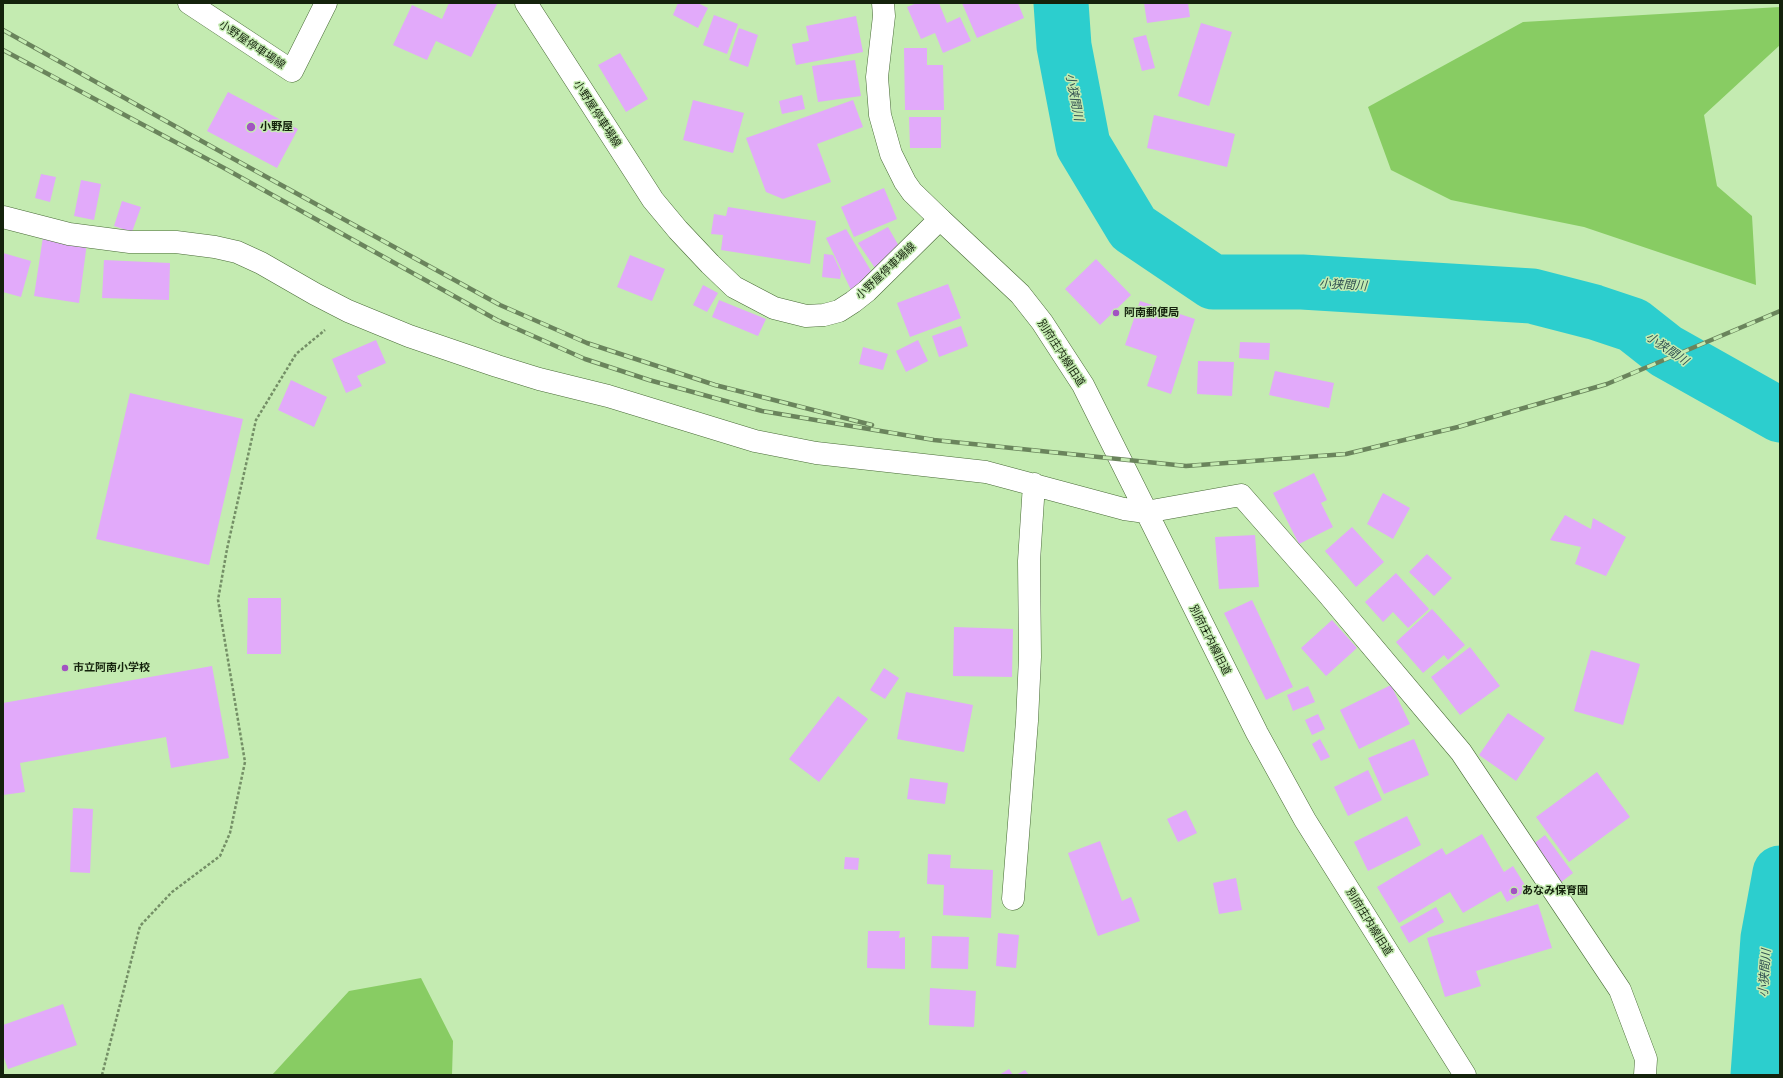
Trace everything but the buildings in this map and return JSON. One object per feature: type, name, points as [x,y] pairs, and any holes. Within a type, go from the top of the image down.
[{"type":"street","name":"小野屋停車場線","points":[[190,3],[292,71],[326,3]]},
{"type":"street","name":"小野屋停車場線","points":[[526,3],[653,200],[710,264],[734,287],[758,301],[774,308],[806,316],[824,315],[839,310],[867,291],[940,219]]},
{"type":"street","points":[[883,3],[884,16],[877,77],[880,115],[891,154],[904,182],[912,192],[940,219]]},
{"type":"street","points":[[3,217],[69,234],[130,242],[176,242],[215,247],[237,252],[261,262],[315,294],[348,311],[409,336],[539,379],[608,396],[755,441],[816,453],[986,472],[1124,509],[1146,512],[1241,496],[1328,594],[1461,752],[1620,990],[1646,1059],[1645,1075]]},
{"type":"street","name":"別府庄内線旧道","points":[[940,219],[1004,277],[1020,294],[1042,322],[1083,385],[1257,733],[1305,820],[1465,1075]]},
{"type":"street","points":[[1013,899],[1027,721],[1030,657],[1029,561],[1034,484]]},
{"type":"path","points":[[102,1075],[140,926],[172,892],[220,856],[230,833],[245,762],[218,600],[227,549],[256,420],[296,354],[348,311]]},
{"type":"green space","points":[[1780,7],[1780,45],[1704,115],[1717,186],[1752,216],[1756,285],[1584,227],[1451,200],[1391,170],[1368,107],[1523,22]]},
{"type":"green space","points":[[421,978],[453,1041],[452,1075],[272,1075],[349,991]]},
{"type":"waterway","name":"小狭間川","points":[[1061,3],[1064,46],[1083,145],[1133,228],[1213,282],[1302,282],[1532,296],[1594,312],[1633,325],[1666,351],[1780,415]]},
{"type":"waterway","name":"小狭間川","points":[[1758,1075],[1768,938],[1780,873]]},
{"type":"railway","points":[[3,30],[500,305],[587,343],[715,385],[872,425]]},
{"type":"railway","points":[[3,50],[224,168],[497,320],[585,359],[649,380],[762,411],[934,440],[1186,466],[1346,454],[1458,427],[1607,384],[1780,311]]},
{"type":"place","name":"小野屋","points":[[251,127]]},
{"type":"place","name":"阿南郵便局","points":[[1116,313]]},
{"type":"place","name":"市立阿南小学校","points":[[65,668]]},
{"type":"place","name":"あなみ保育園","points":[[1514,891]]}]
